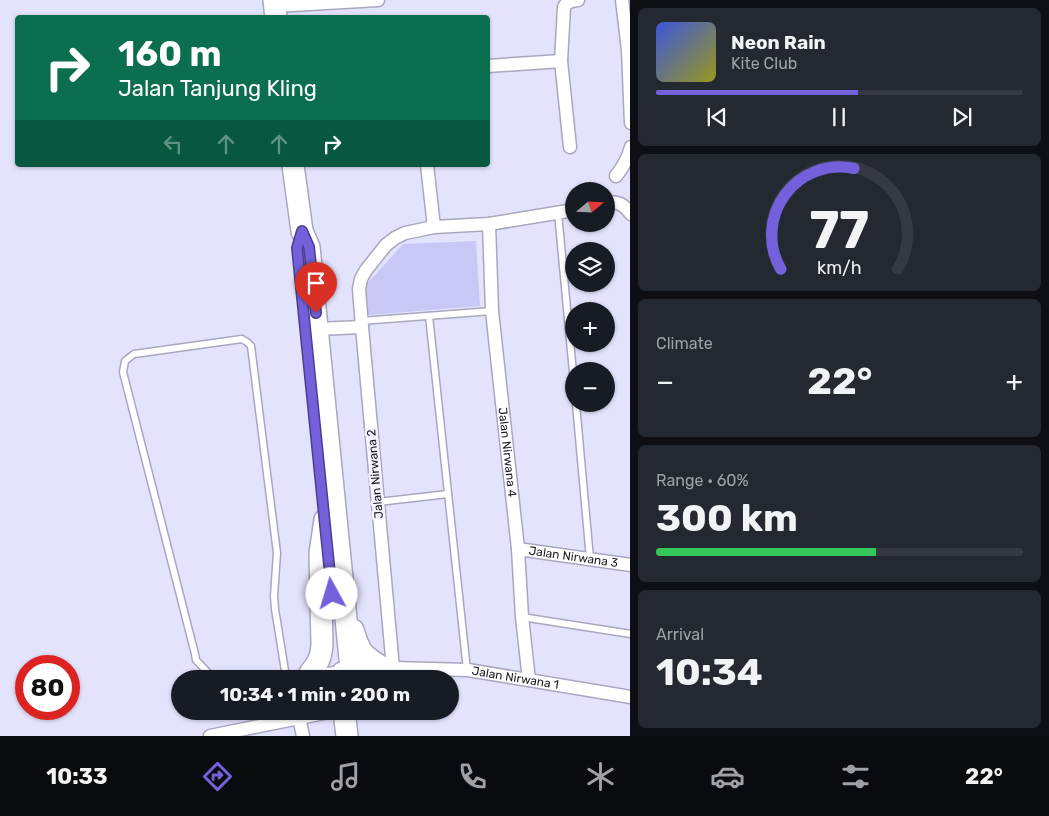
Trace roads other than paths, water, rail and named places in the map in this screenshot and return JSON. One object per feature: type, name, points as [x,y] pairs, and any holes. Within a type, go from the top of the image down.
[{"type":"highway","points":[[293,167],[302,231],[309,247],[318,329],[344,601],[346,670]]},
{"type":"highway","points":[[302,231],[297,248],[324,520],[345,670]]},
{"type":"highway","points":[[312,670],[320,660],[321,655],[320,553],[324,520]]},
{"type":"highway","points":[[344,601],[358,646],[367,658],[388,668]]},
{"type":"highway","points":[[345,720],[347,736]]},
{"type":"highway","points":[[357,720],[358,736]]},
{"type":"street","points":[[273,6],[378,0]]},
{"type":"street","points":[[570,148],[561,61],[563,2],[578,0]]},
{"type":"street","points":[[622,0],[628,50],[630,123]]},
{"type":"street","points":[[490,66],[561,61]]},
{"type":"street","points":[[616,176],[629,156],[630,147]]},
{"type":"street","points":[[427,167],[434,228],[490,224],[565,212]]},
{"type":"street","points":[[615,203],[625,206],[630,214]]},
{"type":"street","name":"Jalan Nirwana 4","points":[[490,224],[492,311],[518,549],[522,618],[529,680]]},
{"type":"street","name":"Jalan Nirwana 2","points":[[388,668],[378,502],[362,324],[361,279],[366,270],[395,238],[405,233],[434,228]]},
{"type":"street","points":[[318,329],[362,324]]},
{"type":"street","name":"Jalan Nirwana 3","points":[[518,549],[630,565]]},
{"type":"street","name":"Jalan Nirwana 1","points":[[374,670],[388,668],[468,670],[630,697]]},
{"type":"street","points":[[210,736],[289,720]]},
{"type":"street","points":[[299,720],[303,736]]},
{"type":"lane","points":[[558,213],[572,362]]},
{"type":"lane","points":[[362,324],[492,311]]},
{"type":"lane","points":[[429,316],[468,670]]},
{"type":"lane","points":[[205,670],[196,660],[123,372],[125,361],[134,354],[242,339],[251,346],[277,553],[274,596],[285,670]]},
{"type":"lane","points":[[577,412],[590,559]]},
{"type":"lane","points":[[378,502],[448,494]]},
{"type":"lane","points":[[522,618],[630,634]]}]
